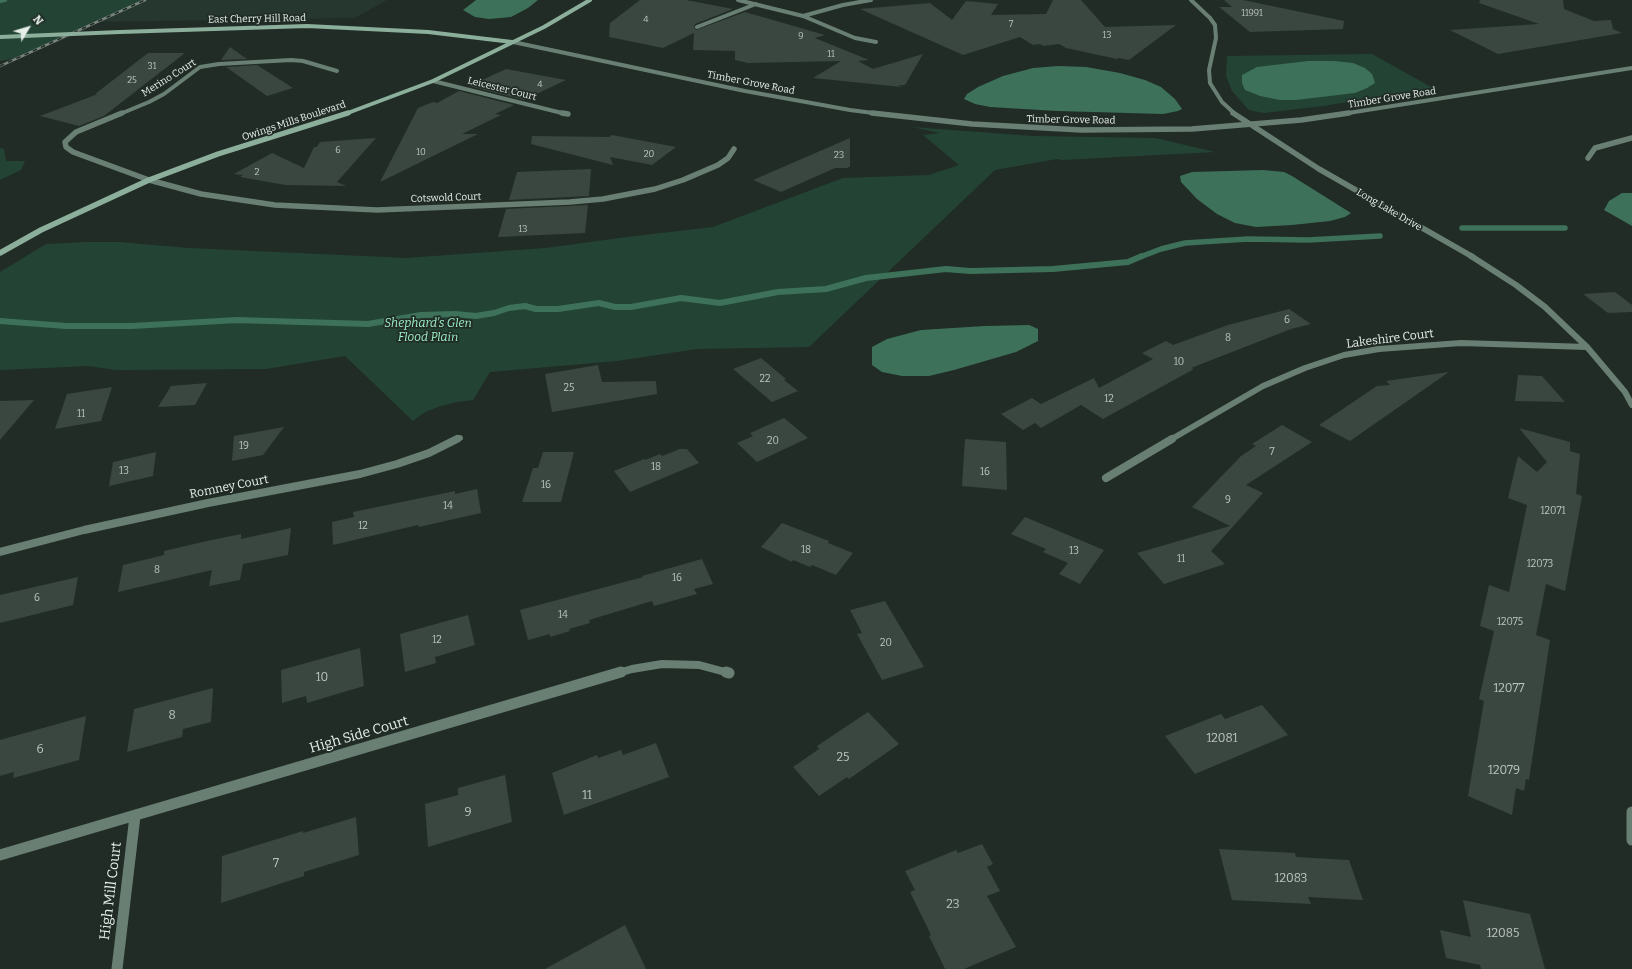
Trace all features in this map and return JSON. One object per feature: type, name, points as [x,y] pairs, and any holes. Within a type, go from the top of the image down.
[{"type":"main road","name":"Owings Mills Boulevard","points":[[0,253],[41,230],[149,180],[218,154],[359,110],[433,81],[562,17],[590,0]]},
{"type":"main road","name":"East Cherry Hill Road","points":[[0,37],[239,27],[307,26],[428,32],[513,42]]},
{"type":"street","points":[[738,0],[803,16],[855,38],[876,42]]},
{"type":"street","points":[[803,16],[843,5],[871,0]]},
{"type":"street","name":"Long Lake Drive","points":[[1191,0],[1210,18],[1215,26],[1216,38],[1209,70],[1210,83],[1222,102],[1234,113],[1355,191],[1485,264],[1516,285],[1545,307],[1587,347],[1603,364],[1625,392],[1632,405]]},
{"type":"street","points":[[696,27],[757,4]]},
{"type":"street","name":"Timber Grove Road","points":[[513,42],[792,101],[906,117],[1022,128],[1081,130],[1192,129],[1252,125],[1344,115],[1632,68]]},
{"type":"street","name":"Merino Court","points":[[149,180],[73,152],[66,147],[65,142],[76,132],[88,126],[159,97],[200,67],[219,64],[291,60],[303,61],[337,71]]},
{"type":"street","name":"Leicester Court","points":[[433,81],[568,114]]},
{"type":"street","points":[[1588,158],[1595,148],[1632,138]]},
{"type":"street","name":"Cotswold Court","points":[[149,180],[201,194],[236,201],[322,208],[378,210],[570,202],[603,199],[631,194],[655,189],[683,180],[718,165],[728,158],[734,149]]},
{"type":"street","name":"Lakeshire Court","points":[[1106,478],[1263,386],[1304,368],[1344,355],[1379,349],[1462,343],[1587,347]]},
{"type":"street","name":"Romney Court","points":[[0,552],[84,530],[360,474],[410,460],[460,438]]},
{"type":"street","name":"High Side Court","points":[[0,855],[632,669],[662,664],[699,665],[729,673]]},
{"type":"street","points":[[1632,812],[1632,840]]},
{"type":"street","name":"High Mill Court","points":[[117,969],[135,816]]},
{"type":"shaded area","points":[[145,0],[387,0],[355,18],[94,22]]},
{"type":"shaded area","points":[[476,0],[538,0],[528,8],[511,17],[489,19],[475,17],[463,10]]},
{"type":"shaded area","points":[[1308,61],[1353,63],[1365,68],[1372,74],[1375,83],[1355,93],[1296,100],[1280,100],[1260,96],[1245,90],[1242,83],[1242,75],[1257,67]]},
{"type":"shaded area","points":[[1058,66],[1086,67],[1120,73],[1145,80],[1161,87],[1175,99],[1182,109],[1163,114],[1057,111],[990,107],[975,104],[964,99],[967,94],[978,87],[1003,76],[1033,68]]},
{"type":"shaded area","points":[[1263,170],[1284,172],[1351,213],[1345,217],[1330,221],[1292,225],[1256,227],[1235,223],[1217,214],[1197,199],[1181,182],[1180,176],[1192,172]]},
{"type":"shaded area","points":[[1622,193],[1632,193],[1632,226],[1604,210],[1609,201]]},
{"type":"shaded area","points":[[1029,325],[1038,329],[1038,341],[1016,352],[954,370],[929,376],[902,376],[882,372],[872,365],[872,347],[887,339],[921,330]]},
{"type":"green space","points":[[0,0],[145,0],[16,58],[0,61]]},
{"type":"green space","points":[[1372,54],[1433,88],[1323,106],[1264,113],[1249,110],[1232,91],[1226,76],[1227,56]]},
{"type":"green space","name":"Shephard's Glen Flood Plain","points":[[912,127],[1032,136],[1155,138],[1215,152],[1062,160],[1057,159],[995,170],[809,347],[697,349],[617,361],[490,372],[473,400],[441,406],[425,412],[413,421],[345,356],[266,369],[116,370],[88,366],[0,370],[0,272],[46,244],[119,242],[189,248],[406,258],[546,248],[713,227],[843,178],[929,175],[959,165],[923,135],[940,133]]},
{"type":"green space","points":[[0,148],[4,149],[6,161],[25,161],[21,170],[0,180]]},
{"type":"building","points":[[640,0],[686,0],[733,9],[695,24],[694,27],[696,30],[745,12],[825,35],[815,38],[869,60],[858,61],[873,69],[923,54],[905,85],[898,85],[902,87],[813,78],[841,61],[748,63],[735,60],[735,51],[693,50],[694,33],[663,48],[609,37],[610,23]]},
{"type":"building","points":[[1053,0],[1081,0],[1105,27],[1176,25],[1129,60],[1117,59],[1066,48],[1059,44],[1043,46],[1040,44],[1033,45],[1020,37],[963,55],[860,9],[930,3],[952,20],[966,1],[998,4],[991,15],[1046,14]]},
{"type":"building","points":[[1224,0],[1243,0],[1344,21],[1343,29],[1250,32],[1219,7],[1232,7]]},
{"type":"building","points":[[1480,0],[1563,0],[1564,9],[1594,21],[1611,20],[1613,29],[1622,33],[1498,54],[1450,30],[1539,24],[1479,3]]},
{"type":"building","points":[[230,47],[247,59],[221,60]]},
{"type":"building","points":[[148,53],[185,53],[104,116],[79,126],[40,116],[98,94],[95,94]]},
{"type":"building","points":[[257,65],[293,88],[267,96],[226,67]]},
{"type":"building","points":[[506,69],[566,80],[524,100],[469,86]]},
{"type":"building","points":[[459,91],[514,105],[495,114],[501,115],[462,134],[478,134],[380,182],[418,108],[433,102],[437,103]]},
{"type":"building","points":[[612,135],[676,147],[652,165],[610,157],[613,165],[531,144],[532,136],[609,137]]},
{"type":"building","points":[[376,138],[337,182],[346,186],[285,185],[240,177],[243,175],[234,174],[272,153],[304,168],[314,147],[317,147],[320,142]]},
{"type":"building","points":[[850,138],[850,167],[848,168],[835,168],[781,192],[753,180]]},
{"type":"building","points":[[591,169],[589,196],[509,200],[517,172]]},
{"type":"building","points":[[588,205],[585,233],[498,237],[506,209]]},
{"type":"building","points":[[1615,292],[1632,305],[1632,312],[1608,313],[1583,294]]},
{"type":"building","points":[[1289,309],[1311,324],[1291,329],[1191,368],[1194,369],[1103,419],[1081,405],[1041,428],[1035,423],[1023,430],[1001,414],[1032,398],[1041,404],[1094,378],[1099,388],[1153,359],[1142,353],[1166,341],[1173,345],[1228,325]]},
{"type":"building","points":[[761,358],[798,391],[772,402],[733,369]]},
{"type":"building","points":[[598,365],[602,382],[656,381],[657,394],[552,412],[545,374]]},
{"type":"building","points":[[1449,372],[1350,441],[1319,425],[1377,386],[1390,385],[1386,381]]},
{"type":"building","points":[[1518,375],[1542,376],[1565,402],[1515,401]]},
{"type":"building","points":[[207,383],[195,405],[158,407],[171,386]]},
{"type":"building","points":[[112,387],[101,421],[55,429],[67,394]]},
{"type":"building","points":[[34,400],[0,440],[0,401]]},
{"type":"building","points":[[784,418],[808,438],[757,462],[737,443],[753,436],[750,433]]},
{"type":"building","points":[[1282,425],[1312,442],[1246,485],[1263,493],[1211,551],[1225,564],[1164,584],[1137,553],[1230,526],[1192,507],[1241,456],[1256,446],[1252,444]]},
{"type":"building","points":[[284,427],[263,455],[232,461],[234,436]]},
{"type":"building","points":[[1519,428],[1570,442],[1570,451],[1580,454],[1576,494],[1582,496],[1565,591],[1546,584],[1536,635],[1550,640],[1529,780],[1526,779],[1524,791],[1516,788],[1512,815],[1468,796],[1484,701],[1479,699],[1494,631],[1480,626],[1489,585],[1509,592],[1527,505],[1508,498],[1518,456],[1537,472],[1547,462]]},
{"type":"building","points":[[965,439],[1006,442],[1007,490],[962,486]]},
{"type":"building","points":[[680,449],[687,449],[699,463],[630,492],[614,471],[644,459],[645,460],[660,454],[662,456]]},
{"type":"building","points":[[156,452],[153,476],[109,486],[113,462]]},
{"type":"building","points":[[543,452],[574,452],[561,502],[522,502],[533,468],[538,468]]},
{"type":"building","points":[[477,489],[481,513],[419,527],[418,525],[333,545],[332,522],[354,517],[353,512],[455,491],[455,494]]},
{"type":"building","points":[[1025,517],[1104,550],[1080,584],[1059,574],[1068,563],[1043,552],[1046,549],[1011,534]]},
{"type":"building","points":[[782,523],[829,541],[828,543],[853,553],[836,575],[812,565],[810,567],[793,560],[792,562],[761,547]]},
{"type":"building","points":[[291,528],[288,555],[243,564],[240,580],[209,586],[212,570],[118,592],[123,565],[164,555],[164,551],[207,541],[241,534],[241,539]]},
{"type":"building","points":[[702,559],[713,584],[694,589],[697,594],[654,606],[652,601],[589,620],[590,623],[569,629],[570,631],[550,637],[550,634],[528,640],[520,610],[643,577],[642,576]]},
{"type":"building","points":[[78,577],[73,605],[0,623],[0,595]]},
{"type":"building","points":[[885,601],[924,667],[882,680],[857,634],[862,633],[850,610]]},
{"type":"building","points":[[468,615],[475,645],[435,657],[436,663],[405,672],[400,634]]},
{"type":"building","points":[[360,648],[364,686],[307,703],[306,696],[282,703],[281,670]]},
{"type":"building","points":[[213,688],[211,722],[183,729],[182,737],[127,752],[134,709]]},
{"type":"building","points":[[1262,705],[1288,735],[1195,774],[1165,736],[1221,714],[1225,719]]},
{"type":"building","points":[[868,712],[899,744],[849,779],[847,777],[819,796],[793,767],[819,749],[817,746]]},
{"type":"building","points":[[86,716],[79,760],[13,778],[14,772],[0,776],[0,740]]},
{"type":"building","points":[[656,743],[669,777],[564,815],[552,773],[597,755],[598,758],[621,750],[623,755]]},
{"type":"building","points":[[505,775],[512,822],[428,847],[425,804],[458,795],[458,788]]},
{"type":"building","points":[[356,817],[359,855],[304,872],[304,876],[221,903],[222,856],[303,831],[303,833]]},
{"type":"building","points":[[982,844],[993,864],[987,867],[1000,891],[987,896],[1016,947],[964,969],[945,969],[929,936],[931,935],[910,892],[915,890],[905,871],[956,850],[958,853]]},
{"type":"building","points":[[1219,849],[1295,853],[1296,857],[1349,860],[1363,900],[1308,897],[1311,904],[1232,900]]},
{"type":"building","points":[[1463,900],[1530,914],[1545,969],[1481,969],[1480,965],[1446,958],[1440,930],[1471,937]]},
{"type":"building","points":[[625,925],[646,969],[545,969]]},
{"type":"waterway","points":[[0,1],[5,0]]},
{"type":"waterway","points":[[1462,228],[1565,228]]},
{"type":"waterway","points":[[1140,257],[1161,249],[1185,243],[1248,239],[1308,240],[1380,236]]},
{"type":"waterway","points":[[0,321],[66,326],[132,326],[237,320],[368,324],[421,315],[455,314],[476,316],[494,313],[509,308],[525,306],[536,309],[558,309],[599,303],[615,307],[631,307],[681,298],[720,303],[778,292],[826,289],[866,278],[946,269],[970,271],[1053,269],[1128,262],[1142,256]]},
{"type":"railway","points":[[0,66],[145,0]]}]
